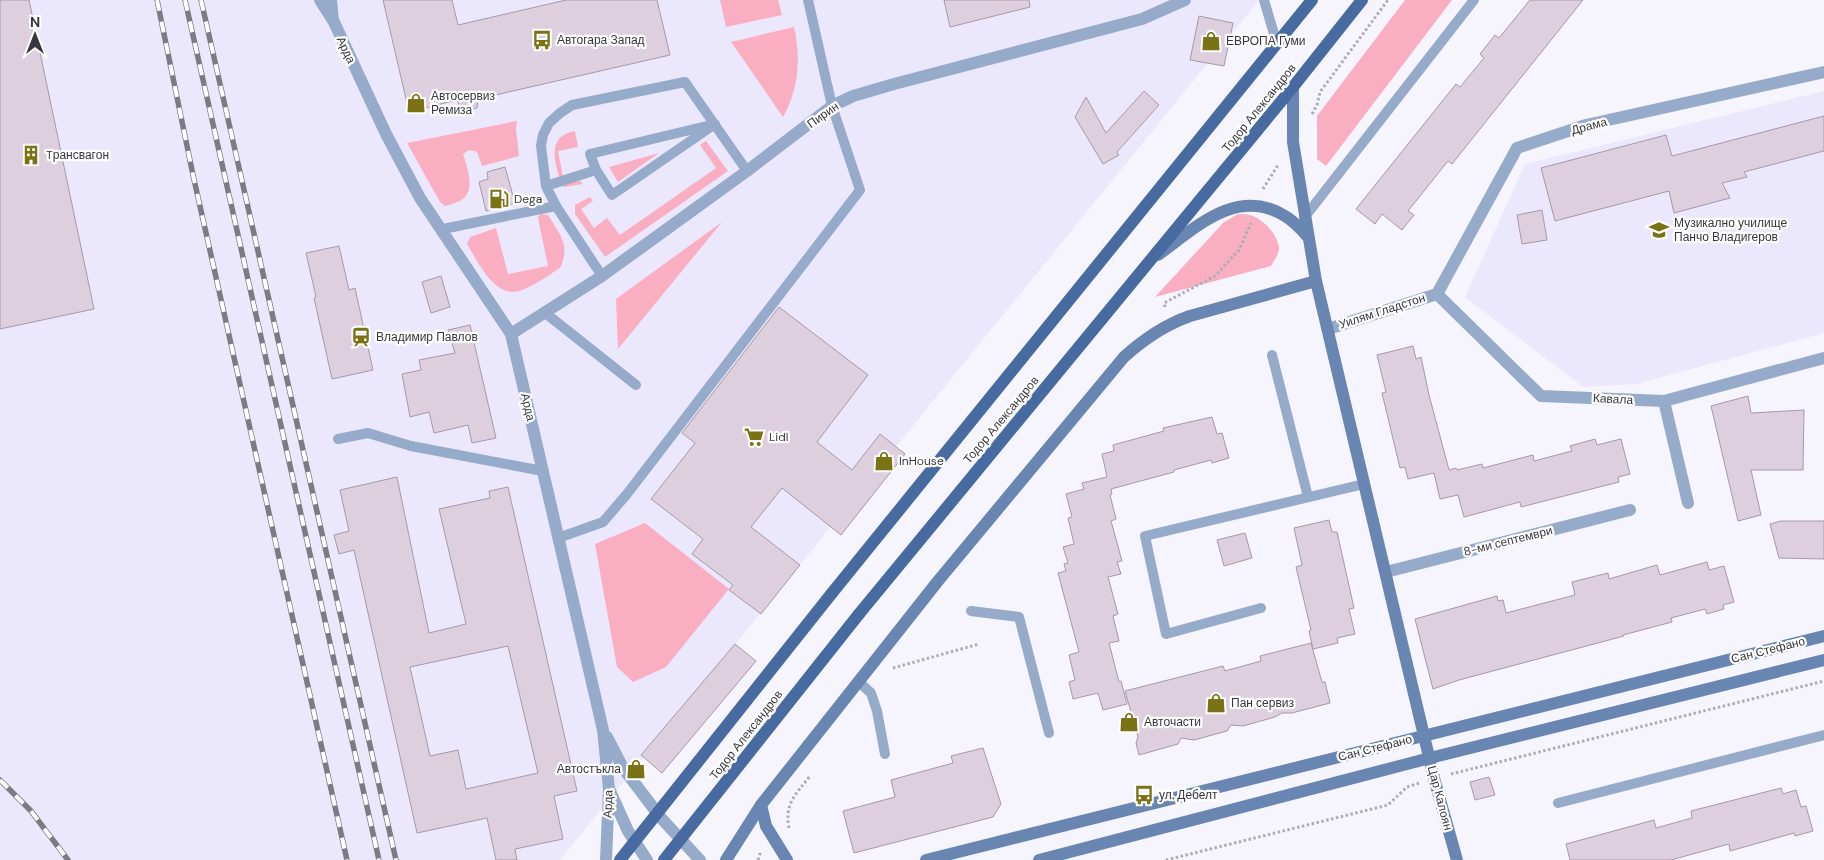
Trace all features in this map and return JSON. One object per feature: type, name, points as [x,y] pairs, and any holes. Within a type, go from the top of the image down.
[{"type":"main road","name":"Тодор Александров","points":[[620,860],[832,593],[1312,0]]},
{"type":"main road","name":"Тодор Александров","points":[[664,860],[859,614],[1293,87],[1362,0]]},
{"type":"street","name":"Арда","points":[[320,0],[334,22],[386,134],[420,198],[511,334],[603,730],[609,789],[606,860]]},
{"type":"street","name":"Пирин","points":[[511,334],[602,276],[747,171],[832,106],[853,96],[894,84],[1142,19],[1185,0]]},
{"type":"street","name":"Драма","points":[[1437,294],[1518,148],[1586,125],[1824,72]]},
{"type":"street","name":"Цар Калоян","points":[[1293,87],[1293,142],[1304,218],[1316,281],[1434,778],[1457,860]]},
{"type":"street","points":[[1152,259],[1214,215],[1243,205],[1258,205],[1284,215],[1308,237]]},
{"type":"street","points":[[726,860],[761,805],[944,574],[1124,357],[1142,341],[1170,323],[1316,281]]},
{"type":"street","name":"Уилям Гладстон","points":[[1328,329],[1437,294]]},
{"type":"street","name":"Кавала","points":[[1437,294],[1541,396],[1664,401],[1824,358]]},
{"type":"street","points":[[1664,401],[1688,503]]},
{"type":"street","name":"8-ми септември","points":[[1386,572],[1630,510]]},
{"type":"street","name":"Сан Стефано","points":[[926,860],[1824,636]]},
{"type":"street","name":"Сан Стефано","points":[[1041,860],[1430,758],[1824,660]]},
{"type":"street","points":[[603,730],[623,768],[639,790],[661,818],[700,860]]},
{"type":"street","points":[[609,789],[628,832],[647,860]]},
{"type":"street","points":[[761,805],[766,826],[787,860]]},
{"type":"lane","points":[[332,0],[334,22]]},
{"type":"lane","points":[[558,538],[603,522],[628,494],[860,190],[832,106],[808,0]]},
{"type":"lane","points":[[1264,0],[1277,44]]},
{"type":"lane","points":[[1304,218],[1474,0]]},
{"type":"lane","points":[[602,276],[556,206],[546,186],[541,146],[543,134],[549,123],[560,113],[572,106],[685,82],[747,171]]},
{"type":"lane","points":[[715,124],[612,194],[596,170],[590,154],[715,124]]},
{"type":"lane","points":[[546,186],[596,170]]},
{"type":"lane","points":[[442,230],[556,206]]},
{"type":"lane","points":[[544,312],[636,385]]},
{"type":"lane","points":[[1272,356],[1308,497]]},
{"type":"lane","points":[[338,439],[368,433],[411,446],[543,471]]},
{"type":"lane","points":[[1261,608],[1166,634],[1145,536],[1364,484]]},
{"type":"lane","points":[[971,611],[1019,617],[1049,732]]},
{"type":"lane","points":[[859,682],[870,693],[877,711],[885,754]]},
{"type":"lane","points":[[1558,803],[1824,735]]},
{"type":"path","points":[[892,668],[979,644]]},
{"type":"path","points":[[1166,860],[1388,805],[1407,788],[1434,778],[1824,681]]},
{"type":"shaded area","points":[[0,0],[1259,0],[560,860],[0,860]]},
{"type":"shaded area","points":[[720,0],[778,0],[782,15],[726,27]]},
{"type":"shaded area","points":[[1405,0],[1452,0],[1326,166],[1317,159],[1317,116]]},
{"type":"shaded area","points":[[794,27],[798,62],[797,73],[792,95],[783,117],[731,42]]},
{"type":"shaded area","name":"Музикално училище Панчо Владигеров","points":[[1824,91],[1824,333],[1636,384],[1583,387],[1465,297],[1525,164]]},
{"type":"shaded area","points":[[517,121],[519,156],[482,166],[477,152],[469,150],[463,154],[469,177],[469,188],[464,198],[460,201],[445,206],[440,202],[407,143]]},
{"type":"shaded area","points":[[575,131],[578,147],[558,151],[564,182],[581,181],[582,184],[565,187],[562,186],[555,160],[556,145],[559,139]]},
{"type":"shaded area","points":[[706,141],[728,171],[605,257],[575,214],[575,205],[590,197],[593,201],[581,209],[594,228],[607,218],[620,235],[716,168],[700,145]]},
{"type":"shaded area","points":[[659,153],[618,182],[609,167]]},
{"type":"shaded area","points":[[540,214],[548,215],[563,240],[564,253],[560,268],[535,284],[519,291],[510,292],[502,289],[487,276],[476,259],[467,244],[470,237],[496,228],[508,274],[548,266],[538,218]]},
{"type":"shaded area","points":[[1238,214],[1247,214],[1259,219],[1273,232],[1279,248],[1271,266],[1155,297],[1224,222]]},
{"type":"shaded area","points":[[722,222],[618,349],[616,299]]},
{"type":"shaded area","points":[[645,523],[729,589],[666,667],[633,682],[617,667],[595,544]]},
{"type":"building","name":"Tрансвагон","points":[[0,0],[29,0],[94,309],[0,329]]},
{"type":"building","points":[[383,0],[452,0],[458,25],[566,0],[657,0],[670,55],[478,99],[477,108],[462,111],[457,100],[409,112]]},
{"type":"building","points":[[944,0],[1029,0],[1030,7],[950,27]]},
{"type":"building","points":[[1530,0],[1583,0],[1452,164],[1448,161],[1408,211],[1414,215],[1402,230],[1382,214],[1375,224],[1356,209],[1456,84],[1460,87],[1484,58],[1480,54],[1495,35],[1499,38]]},
{"type":"building","name":"ЕВРОПА Гуми","points":[[1199,16],[1233,23],[1224,66],[1190,60]]},
{"type":"building","points":[[1144,91],[1159,105],[1117,152],[1119,155],[1103,164],[1075,117],[1086,97],[1106,133]]},
{"type":"building","points":[[1824,116],[1824,151],[1744,172],[1747,177],[1722,183],[1730,198],[1674,213],[1669,191],[1555,221],[1541,168],[1666,135],[1672,156]]},
{"type":"building","points":[[505,167],[515,203],[486,211],[479,182],[488,179],[487,172]]},
{"type":"building","points":[[1542,210],[1547,240],[1522,244],[1517,215]]},
{"type":"building","points":[[339,246],[349,290],[355,288],[373,370],[332,379],[306,253]]},
{"type":"building","points":[[441,276],[450,307],[431,313],[422,282]]},
{"type":"building","name":"Lidl","points":[[779,307],[868,375],[817,442],[852,470],[880,434],[905,454],[841,535],[782,488],[751,527],[800,565],[761,614],[729,590],[733,585],[692,554],[703,539],[651,499],[695,443],[682,433]]},
{"type":"building","points":[[470,325],[496,438],[472,443],[468,425],[434,433],[429,412],[410,417],[402,374],[421,370],[419,360],[455,353],[448,330]]},
{"type":"building","points":[[1413,346],[1416,359],[1421,357],[1449,470],[1482,464],[1483,468],[1533,455],[1534,461],[1572,451],[1570,446],[1595,439],[1597,445],[1621,439],[1630,474],[1618,477],[1619,482],[1521,507],[1520,502],[1464,517],[1458,495],[1440,499],[1434,473],[1408,479],[1405,467],[1400,468],[1382,393],[1386,392],[1377,355]]},
{"type":"building","points":[[1748,396],[1751,413],[1804,410],[1803,470],[1751,470],[1761,515],[1738,521],[1711,406]]},
{"type":"building","points":[[1212,417],[1217,434],[1222,433],[1229,458],[1212,463],[1211,460],[1111,489],[1112,494],[1110,495],[1116,519],[1111,521],[1122,561],[1117,562],[1121,574],[1108,577],[1118,614],[1113,616],[1119,641],[1109,643],[1127,704],[1103,710],[1098,693],[1073,699],[1069,682],[1075,680],[1069,655],[1079,652],[1058,573],[1066,571],[1064,564],[1068,563],[1063,547],[1074,544],[1068,518],[1072,517],[1066,494],[1084,489],[1082,483],[1107,477],[1102,454],[1114,451],[1113,445],[1164,431],[1163,428]]},
{"type":"building","points":[[397,477],[429,633],[466,624],[439,509],[490,498],[489,491],[508,487],[577,791],[554,796],[563,839],[515,849],[517,860],[496,860],[487,818],[417,833],[354,550],[339,554],[334,535],[349,531],[340,490]],"holes":[[[508,646],[538,773],[466,789],[458,750],[430,756],[410,667]]]},
{"type":"building","points":[[1329,520],[1332,532],[1337,532],[1354,608],[1349,609],[1355,634],[1337,638],[1338,643],[1313,649],[1309,631],[1311,630],[1296,567],[1302,565],[1294,528]]},
{"type":"building","points":[[1781,521],[1824,521],[1824,559],[1779,558],[1770,524]]},
{"type":"building","points":[[1245,533],[1252,558],[1224,566],[1217,540]]},
{"type":"building","points":[[1707,562],[1709,570],[1724,566],[1734,602],[1723,605],[1724,609],[1707,614],[1705,609],[1671,618],[1672,622],[1459,680],[1433,689],[1415,619],[1497,596],[1498,601],[1503,600],[1506,613],[1575,595],[1572,582],[1608,573],[1609,579],[1657,565],[1660,575]]},
{"type":"building","points":[[1311,643],[1322,682],[1325,682],[1330,703],[1292,713],[1282,713],[1275,717],[1243,726],[1231,725],[1227,731],[1194,740],[1181,738],[1178,744],[1139,755],[1136,743],[1138,737],[1125,691],[1223,666],[1225,671],[1261,661],[1260,656]]},
{"type":"building","points":[[735,644],[756,661],[662,773],[641,755]]},
{"type":"building","points":[[983,748],[1001,804],[993,817],[854,853],[843,811],[895,797],[891,780],[953,763],[951,756]]},
{"type":"building","points":[[1489,777],[1495,795],[1475,800],[1470,782]]},
{"type":"building","points":[[1781,788],[1783,794],[1796,790],[1801,807],[1806,806],[1813,831],[1795,836],[1794,833],[1730,851],[1729,844],[1671,860],[1570,860],[1566,844],[1654,820],[1656,828],[1692,818],[1691,811]]},
{"type":"railway","points":[[157,0],[193,175],[347,860]]},
{"type":"railway","points":[[185,0],[379,860]]},
{"type":"railway","points":[[201,0],[396,860]]},
{"type":"railway","points":[[0,780],[31,811],[68,860]]},
{"type":"place","name":"Автогара Запад","points":[[542,40]]},
{"type":"place","name":"ЕВРОПА Гуми","points":[[1211,41]]},
{"type":"place","name":"Автосервиз Ремиза","points":[[416,103]]},
{"type":"place","name":"Tрансвагон","points":[[31,155]]},
{"type":"place","name":"Dega","points":[[499,199]]},
{"type":"place","name":"Музикално училище Панчо Владигеров","points":[[1659,230]]},
{"type":"place","name":"Владимир Павлов","points":[[361,337]]},
{"type":"place","name":"Lidl","points":[[754,437]]},
{"type":"place","name":"InHouse","points":[[884,461]]},
{"type":"place","name":"Пан сервиз","points":[[1216,703]]},
{"type":"place","name":"Авточасти","points":[[1129,722]]},
{"type":"place","name":"Автостъкла","points":[[636,769]]},
{"type":"place","name":"ул. Дебелт","points":[[1144,795]]}]
